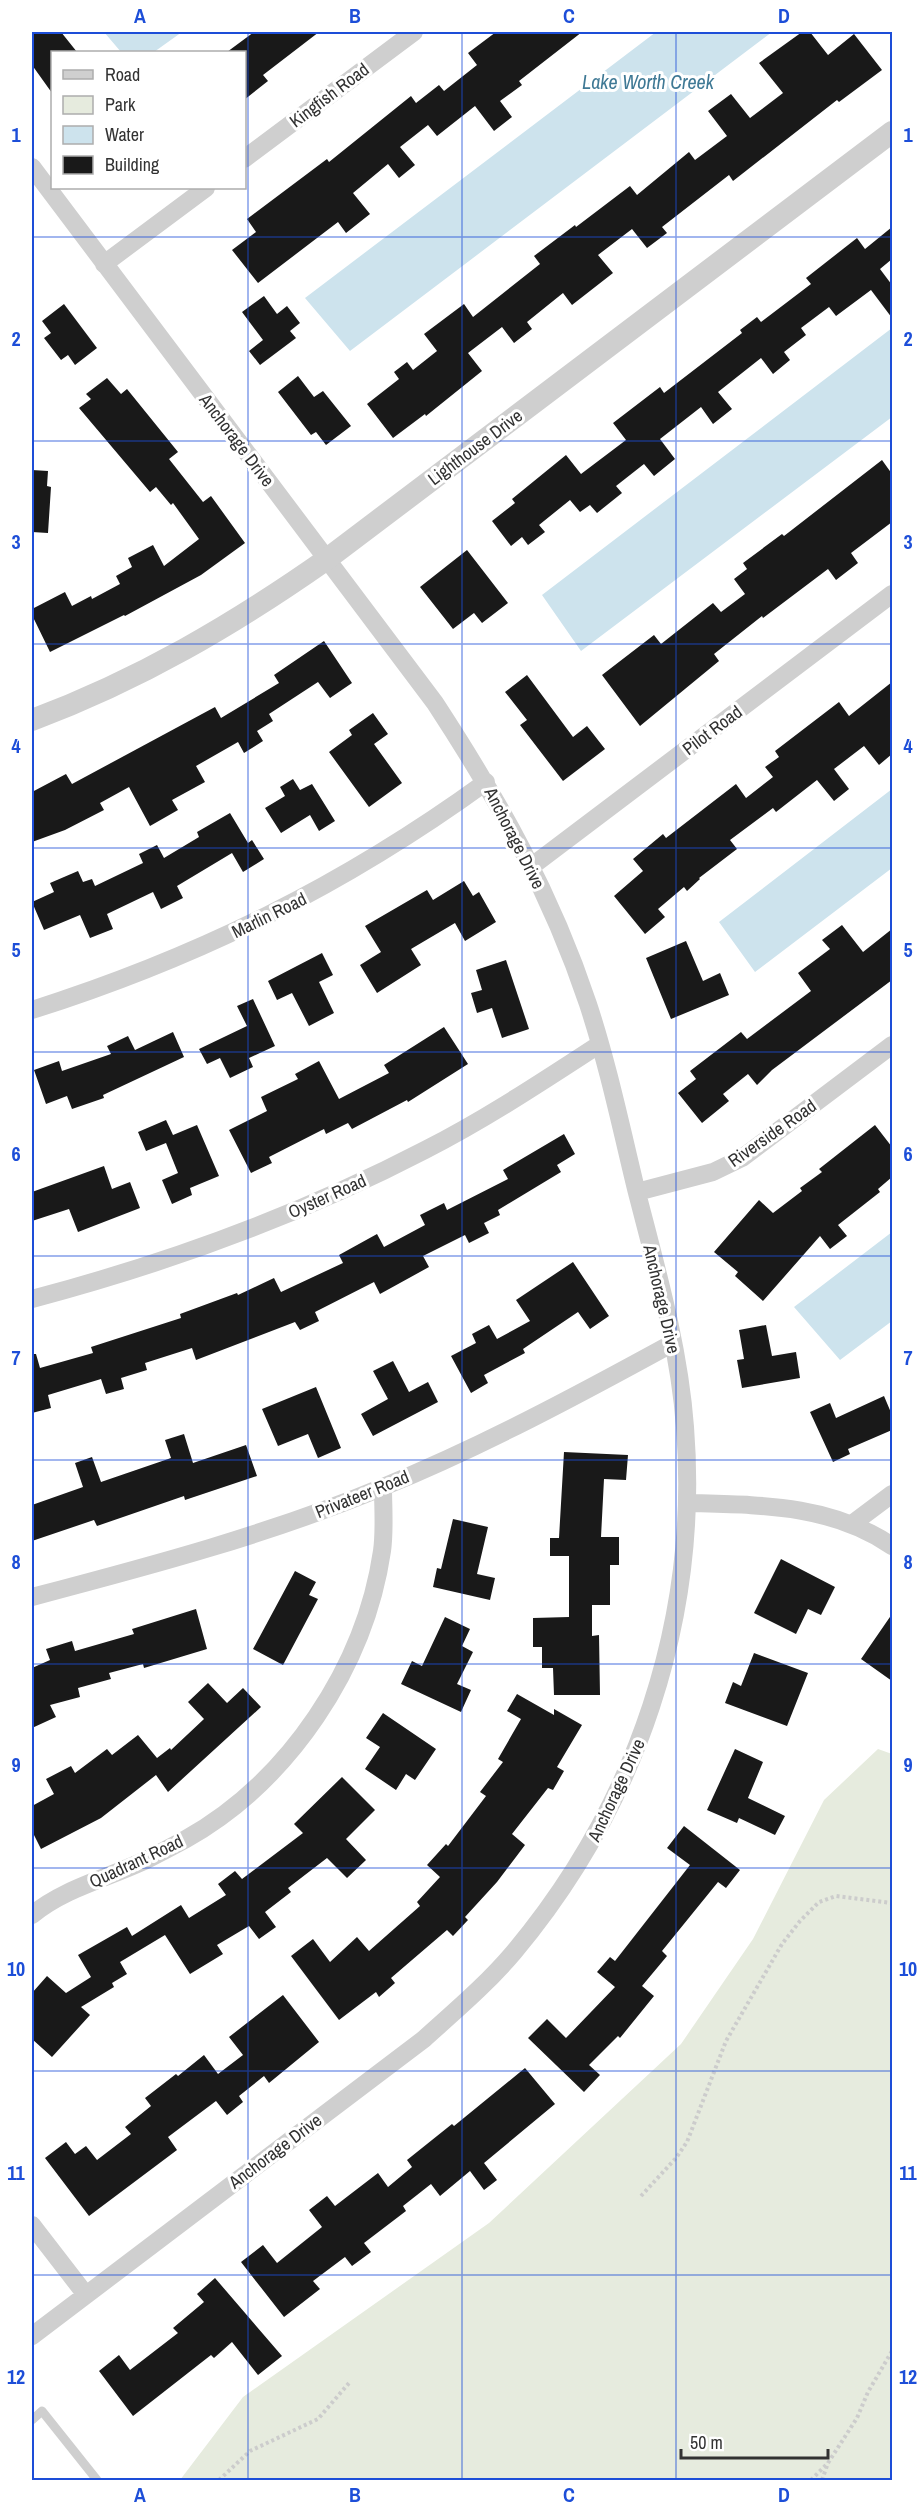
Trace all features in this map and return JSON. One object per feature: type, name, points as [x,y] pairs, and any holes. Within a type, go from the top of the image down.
[{"type":"street","name":"Kingfish Road","points":[[246,158],[414,32]]},
{"type":"street","name":"Lighthouse Drive","points":[[32,720],[131,678],[196,644],[259,606],[327,558],[892,132]]},
{"type":"street","name":"Anchorage Drive","points":[[32,167],[435,703],[486,782],[532,866],[562,934],[600,1044],[637,1191],[673,1343],[685,1425],[687,1503],[684,1561],[675,1617],[655,1701],[632,1761],[608,1813],[580,1863],[548,1910],[512,1954],[472,1996],[424,2038],[32,2336]]},
{"type":"street","points":[[104,264],[205,189]]},
{"type":"street","name":"Pilot Road","points":[[532,866],[892,594]]},
{"type":"street","name":"Marlin Road","points":[[32,1010],[160,965],[245,928],[318,891],[388,849],[486,782]]},
{"type":"street","name":"Oyster Road","points":[[32,1299],[97,1282],[182,1255],[265,1224],[347,1188],[466,1127],[524,1094],[600,1044]]},
{"type":"street","name":"Riverside Road","points":[[637,1191],[713,1173],[735,1162],[892,1045]]},
{"type":"street","name":"Privateer Road","points":[[32,1597],[169,1561],[261,1532],[383,1487],[495,1437],[673,1343]]},
{"type":"street","name":"Quadrant Road","points":[[32,1915],[73,1889],[146,1860],[189,1837],[229,1810],[266,1777],[298,1741],[337,1682],[362,1628],[376,1581],[382,1549],[383,1487]]},
{"type":"street","points":[[852,1524],[892,1494]]},
{"type":"street","points":[[687,1503],[795,1508],[828,1515],[852,1524],[892,1546]]},
{"type":"street","points":[[32,2225],[86,2295]]},
{"type":"lane","points":[[32,2420],[42,2411],[97,2481]]},
{"type":"path","points":[[641,2196],[676,2158],[687,2142],[726,2041],[782,1944],[800,1921],[819,1902],[836,1896],[892,1903]]},
{"type":"path","points":[[811,2481],[828,2463],[857,2418],[868,2392],[892,2351]]},
{"type":"path","points":[[219,2481],[250,2451],[318,2418],[349,2383]]},
{"type":"path","points":[[822,2481],[828,2463]]},
{"type":"green space","points":[[878,1749],[892,1754],[892,2480],[180,2480],[243,2397],[489,2223],[681,2044],[753,1939],[824,1800]]},
{"type":"water","points":[[104,32],[182,32],[155,51],[120,51]]},
{"type":"water","name":"Lake Worth Creek","points":[[656,32],[772,32],[350,351],[305,298]]},
{"type":"water","points":[[892,328],[892,417],[581,651],[542,595]]},
{"type":"water","points":[[892,789],[892,868],[755,972],[719,922]]},
{"type":"water","points":[[892,1232],[892,1321],[840,1360],[794,1307]]},
{"type":"building","points":[[32,32],[61,32],[76,51],[51,51],[51,92],[32,65]]},
{"type":"building","points":[[254,32],[319,32],[263,75],[268,81],[246,98],[246,51],[228,51]]},
{"type":"building","points":[[496,32],[582,32],[519,81],[522,85],[500,101],[512,117],[494,131],[475,106],[437,136],[428,125],[400,147],[415,165],[399,178],[388,164],[353,193],[370,214],[346,233],[338,222],[258,283],[232,250],[256,232],[247,219],[327,159],[329,162],[411,96],[416,103],[439,85],[444,91],[477,65],[468,53]]},
{"type":"building","points":[[802,32],[810,32],[828,55],[854,34],[882,70],[839,102],[837,100],[733,181],[729,175],[662,227],[667,233],[647,248],[632,229],[598,255],[613,273],[572,305],[563,293],[527,322],[532,329],[514,343],[502,327],[468,353],[482,371],[426,416],[425,414],[393,438],[367,404],[399,379],[394,372],[407,362],[413,370],[437,351],[424,334],[464,304],[473,317],[540,264],[534,256],[575,225],[576,227],[630,186],[637,195],[689,152],[695,160],[727,136],[708,111],[731,94],[750,118],[783,93],[759,63]]},
{"type":"building","points":[[892,227],[892,259],[880,269],[892,285],[892,318],[871,290],[836,316],[829,307],[801,328],[806,335],[784,352],[790,360],[773,374],[761,358],[718,392],[732,409],[713,424],[701,407],[660,439],[675,459],[654,476],[644,464],[616,486],[622,493],[597,513],[590,505],[580,512],[570,500],[539,525],[545,532],[528,545],[522,537],[511,546],[492,521],[515,503],[512,499],[566,455],[581,474],[626,440],[613,423],[660,387],[664,393],[742,333],[740,330],[757,317],[761,322],[811,284],[806,278],[857,238],[865,249]]},
{"type":"building","points":[[264,296],[277,314],[287,306],[300,323],[290,331],[296,338],[260,365],[249,351],[263,340],[242,312]]},
{"type":"building","points":[[64,304],[97,348],[75,365],[68,355],[61,360],[44,338],[51,333],[42,321]]},
{"type":"building","points":[[298,376],[314,397],[323,391],[351,426],[326,445],[316,432],[311,435],[278,392]]},
{"type":"building","points":[[107,378],[121,394],[127,389],[178,452],[169,459],[203,502],[211,496],[245,543],[201,575],[125,616],[50,652],[32,615],[32,609],[65,592],[72,606],[91,596],[92,599],[120,584],[116,576],[132,567],[128,558],[153,545],[164,566],[199,539],[173,503],[171,505],[156,487],[150,492],[79,408],[91,399],[86,394]]},
{"type":"building","points":[[882,460],[892,474],[892,522],[851,553],[858,563],[836,580],[828,569],[763,618],[762,616],[714,654],[719,661],[640,726],[602,675],[654,635],[661,644],[713,603],[721,612],[745,594],[734,579],[747,569],[743,563],[782,534],[784,536]]},
{"type":"building","points":[[32,470],[48,471],[47,486],[51,487],[48,533],[32,532]]},
{"type":"building","points":[[467,550],[508,603],[482,623],[474,613],[453,629],[420,587]]},
{"type":"building","points":[[324,641],[352,683],[330,698],[318,682],[269,714],[273,721],[257,731],[263,741],[244,753],[238,742],[196,766],[205,782],[172,800],[178,810],[150,826],[129,787],[100,803],[104,810],[65,830],[32,842],[32,792],[66,774],[72,784],[215,707],[221,718],[279,683],[274,675]]},
{"type":"building","points":[[527,675],[573,737],[587,726],[605,749],[563,781],[520,725],[527,720],[505,692]]},
{"type":"building","points":[[892,682],[892,754],[879,765],[864,746],[834,769],[849,789],[834,801],[817,780],[776,812],[773,808],[730,840],[737,849],[699,878],[687,891],[684,887],[658,909],[665,917],[645,934],[614,896],[643,871],[633,859],[663,834],[666,838],[736,784],[746,798],[773,777],[765,767],[779,757],[775,751],[839,702],[849,716]]},
{"type":"building","points":[[373,713],[388,734],[374,744],[402,783],[369,807],[329,752],[352,735],[349,730]]},
{"type":"building","points":[[293,779],[300,790],[312,784],[335,821],[319,831],[310,815],[281,833],[265,808],[285,796],[280,787]]},
{"type":"building","points":[[230,813],[248,843],[252,840],[264,859],[243,872],[232,853],[177,886],[183,898],[161,909],[153,892],[107,914],[113,929],[90,938],[80,915],[44,930],[32,902],[54,892],[50,883],[78,871],[83,882],[92,879],[95,886],[143,863],[139,854],[157,845],[164,858],[199,837],[197,832]]},
{"type":"building","points":[[464,881],[473,896],[479,892],[496,922],[465,941],[455,923],[411,949],[421,965],[377,993],[360,965],[381,952],[365,926],[427,890],[433,900]]},
{"type":"building","points":[[842,925],[863,952],[892,929],[892,980],[772,1070],[757,1085],[748,1074],[723,1094],[729,1101],[702,1123],[678,1093],[696,1079],[690,1071],[741,1032],[747,1039],[811,991],[798,973],[830,949],[822,940]]},
{"type":"building","points":[[686,941],[703,981],[720,973],[729,995],[671,1019],[646,958]]},
{"type":"building","points":[[322,953],[333,975],[319,982],[334,1013],[309,1026],[292,993],[277,1000],[268,981]]},
{"type":"building","points":[[506,960],[529,1029],[502,1038],[492,1008],[477,1013],[471,993],[482,990],[476,970]]},
{"type":"building","points":[[253,999],[275,1046],[249,1058],[253,1067],[230,1078],[220,1058],[207,1064],[199,1049],[247,1026],[237,1006]]},
{"type":"building","points":[[444,1027],[468,1064],[408,1102],[407,1100],[352,1129],[348,1123],[326,1134],[324,1129],[269,1157],[272,1163],[251,1173],[229,1130],[267,1111],[261,1097],[298,1079],[295,1074],[319,1061],[339,1099],[389,1073],[384,1065]]},
{"type":"building","points":[[173,1032],[184,1057],[103,1095],[104,1098],[72,1109],[67,1096],[46,1104],[34,1070],[59,1061],[62,1071],[111,1054],[107,1046],[128,1036],[135,1050]]},
{"type":"building","points":[[166,1120],[173,1135],[197,1125],[219,1176],[190,1188],[192,1195],[172,1204],[162,1180],[178,1173],[166,1143],[146,1151],[138,1132]]},
{"type":"building","points":[[875,1125],[892,1147],[892,1177],[878,1189],[880,1192],[838,1225],[847,1236],[830,1249],[820,1236],[763,1301],[735,1276],[738,1272],[714,1252],[759,1200],[773,1213],[802,1191],[800,1188],[822,1172],[819,1169]]},
{"type":"building","points":[[564,1134],[575,1154],[557,1165],[561,1172],[498,1210],[500,1215],[484,1223],[489,1233],[469,1243],[465,1235],[423,1256],[429,1267],[380,1294],[374,1282],[315,1312],[319,1321],[300,1330],[295,1322],[196,1360],[192,1348],[145,1363],[147,1370],[121,1378],[124,1389],[106,1394],[101,1379],[48,1395],[51,1408],[32,1413],[32,1354],[36,1354],[40,1368],[93,1353],[91,1347],[181,1318],[180,1314],[237,1293],[238,1295],[274,1278],[281,1292],[343,1263],[339,1255],[377,1234],[384,1247],[425,1225],[420,1215],[444,1203],[447,1210],[508,1179],[503,1170]]},
{"type":"building","points":[[104,1166],[112,1189],[130,1182],[140,1208],[78,1232],[69,1209],[32,1221],[32,1192]]},
{"type":"building","points":[[573,1262],[609,1316],[590,1329],[578,1312],[523,1349],[525,1353],[484,1375],[488,1383],[471,1393],[451,1356],[476,1343],[472,1334],[489,1325],[497,1339],[530,1321],[516,1300]]},
{"type":"building","points":[[766,1325],[772,1356],[796,1352],[800,1378],[742,1388],[737,1360],[744,1359],[739,1330]]},
{"type":"building","points":[[393,1361],[409,1392],[428,1382],[438,1402],[373,1436],[361,1414],[388,1399],[373,1371]]},
{"type":"building","points":[[316,1387],[341,1448],[318,1458],[308,1434],[278,1446],[262,1409]]},
{"type":"building","points":[[884,1396],[892,1415],[892,1430],[848,1449],[850,1454],[833,1462],[810,1412],[830,1403],[836,1418]]},
{"type":"building","points":[[184,1434],[193,1463],[246,1445],[257,1476],[185,1500],[184,1496],[97,1526],[94,1520],[32,1541],[32,1505],[83,1487],[75,1463],[92,1457],[101,1482],[171,1458],[165,1440]]},
{"type":"building","points":[[564,1452],[628,1455],[626,1480],[604,1479],[601,1537],[619,1537],[619,1565],[610,1565],[610,1605],[592,1605],[592,1636],[599,1635],[600,1695],[554,1695],[553,1668],[542,1668],[542,1647],[533,1647],[533,1618],[569,1617],[569,1556],[550,1556],[550,1538],[559,1538]]},
{"type":"building","points":[[453,1519],[488,1527],[477,1574],[495,1578],[490,1600],[433,1587],[437,1568],[441,1569]]},
{"type":"building","points":[[781,1559],[835,1587],[821,1615],[808,1609],[796,1634],[754,1613]]},
{"type":"building","points":[[295,1571],[316,1582],[309,1595],[318,1599],[283,1665],[253,1649]]},
{"type":"building","points":[[196,1609],[207,1649],[144,1668],[143,1664],[109,1673],[111,1679],[78,1688],[80,1697],[50,1705],[56,1717],[32,1728],[32,1668],[50,1660],[46,1649],[72,1641],[75,1651],[134,1634],[132,1629]]},
{"type":"building","points":[[892,1614],[892,1681],[861,1659]]},
{"type":"building","points":[[445,1617],[470,1629],[462,1646],[473,1652],[457,1684],[471,1690],[461,1712],[401,1684],[412,1661],[422,1666]]},
{"type":"building","points":[[754,1653],[808,1673],[787,1726],[725,1703],[733,1682],[741,1686]]},
{"type":"building","points":[[208,1683],[227,1703],[243,1688],[261,1707],[168,1792],[156,1775],[101,1818],[41,1849],[32,1831],[32,1806],[54,1794],[46,1779],[71,1766],[75,1773],[107,1749],[112,1755],[138,1735],[157,1758],[170,1748],[171,1750],[204,1719],[188,1702]]},
{"type":"building","points":[[517,1694],[554,1715],[554,1709],[582,1725],[557,1767],[564,1771],[553,1790],[548,1788],[512,1834],[525,1845],[497,1882],[465,1917],[468,1920],[453,1936],[447,1930],[391,1978],[395,1983],[379,1997],[376,1992],[339,2020],[291,1956],[313,1939],[330,1962],[357,1937],[369,1951],[420,1906],[417,1902],[440,1877],[427,1865],[446,1844],[448,1846],[486,1796],[480,1792],[503,1762],[498,1759],[521,1719],[507,1711]]},
{"type":"building","points":[[383,1713],[436,1749],[415,1780],[406,1774],[396,1790],[365,1769],[380,1747],[366,1738]]},
{"type":"building","points":[[735,1749],[763,1762],[748,1798],[785,1816],[775,1835],[739,1818],[737,1823],[707,1810]]},
{"type":"building","points":[[342,1777],[375,1810],[346,1839],[366,1860],[347,1878],[327,1858],[288,1888],[291,1892],[265,1912],[276,1927],[259,1939],[249,1926],[217,1945],[223,1954],[190,1974],[165,1935],[120,1962],[127,1974],[112,1983],[114,1987],[81,2007],[90,2015],[52,2057],[32,2039],[32,1993],[47,1976],[66,1993],[91,1977],[78,1955],[127,1927],[132,1936],[181,1905],[189,1918],[226,1895],[218,1884],[235,1871],[242,1879],[303,1833],[294,1824]]},
{"type":"building","points":[[684,1826],[740,1870],[726,1888],[718,1882],[662,1951],[667,1956],[642,1986],[654,1996],[620,2038],[618,2036],[589,2065],[600,2075],[584,2092],[528,2038],[547,2019],[566,2038],[615,1987],[597,1972],[610,1957],[615,1961],[690,1865],[667,1848]]},
{"type":"building","points":[[283,1995],[319,2042],[269,2083],[264,2076],[239,2096],[243,2102],[227,2115],[216,2101],[168,2137],[177,2150],[89,2216],[45,2158],[66,2142],[75,2154],[86,2146],[97,2160],[131,2134],[125,2127],[151,2106],[145,2098],[176,2074],[178,2076],[204,2055],[218,2074],[243,2055],[229,2037]]},
{"type":"building","points":[[525,2068],[555,2104],[484,2163],[497,2180],[484,2190],[470,2171],[440,2196],[431,2184],[403,2206],[406,2211],[364,2243],[371,2252],[352,2266],[345,2257],[313,2281],[320,2289],[284,2317],[241,2262],[263,2245],[277,2263],[322,2227],[309,2210],[327,2196],[335,2206],[378,2173],[388,2187],[412,2167],[407,2160],[452,2124],[454,2126]]},
{"type":"building","points":[[215,2278],[282,2356],[258,2375],[232,2342],[214,2358],[211,2355],[133,2416],[99,2371],[119,2355],[130,2370],[178,2333],[173,2328],[204,2302],[197,2294]]}]
